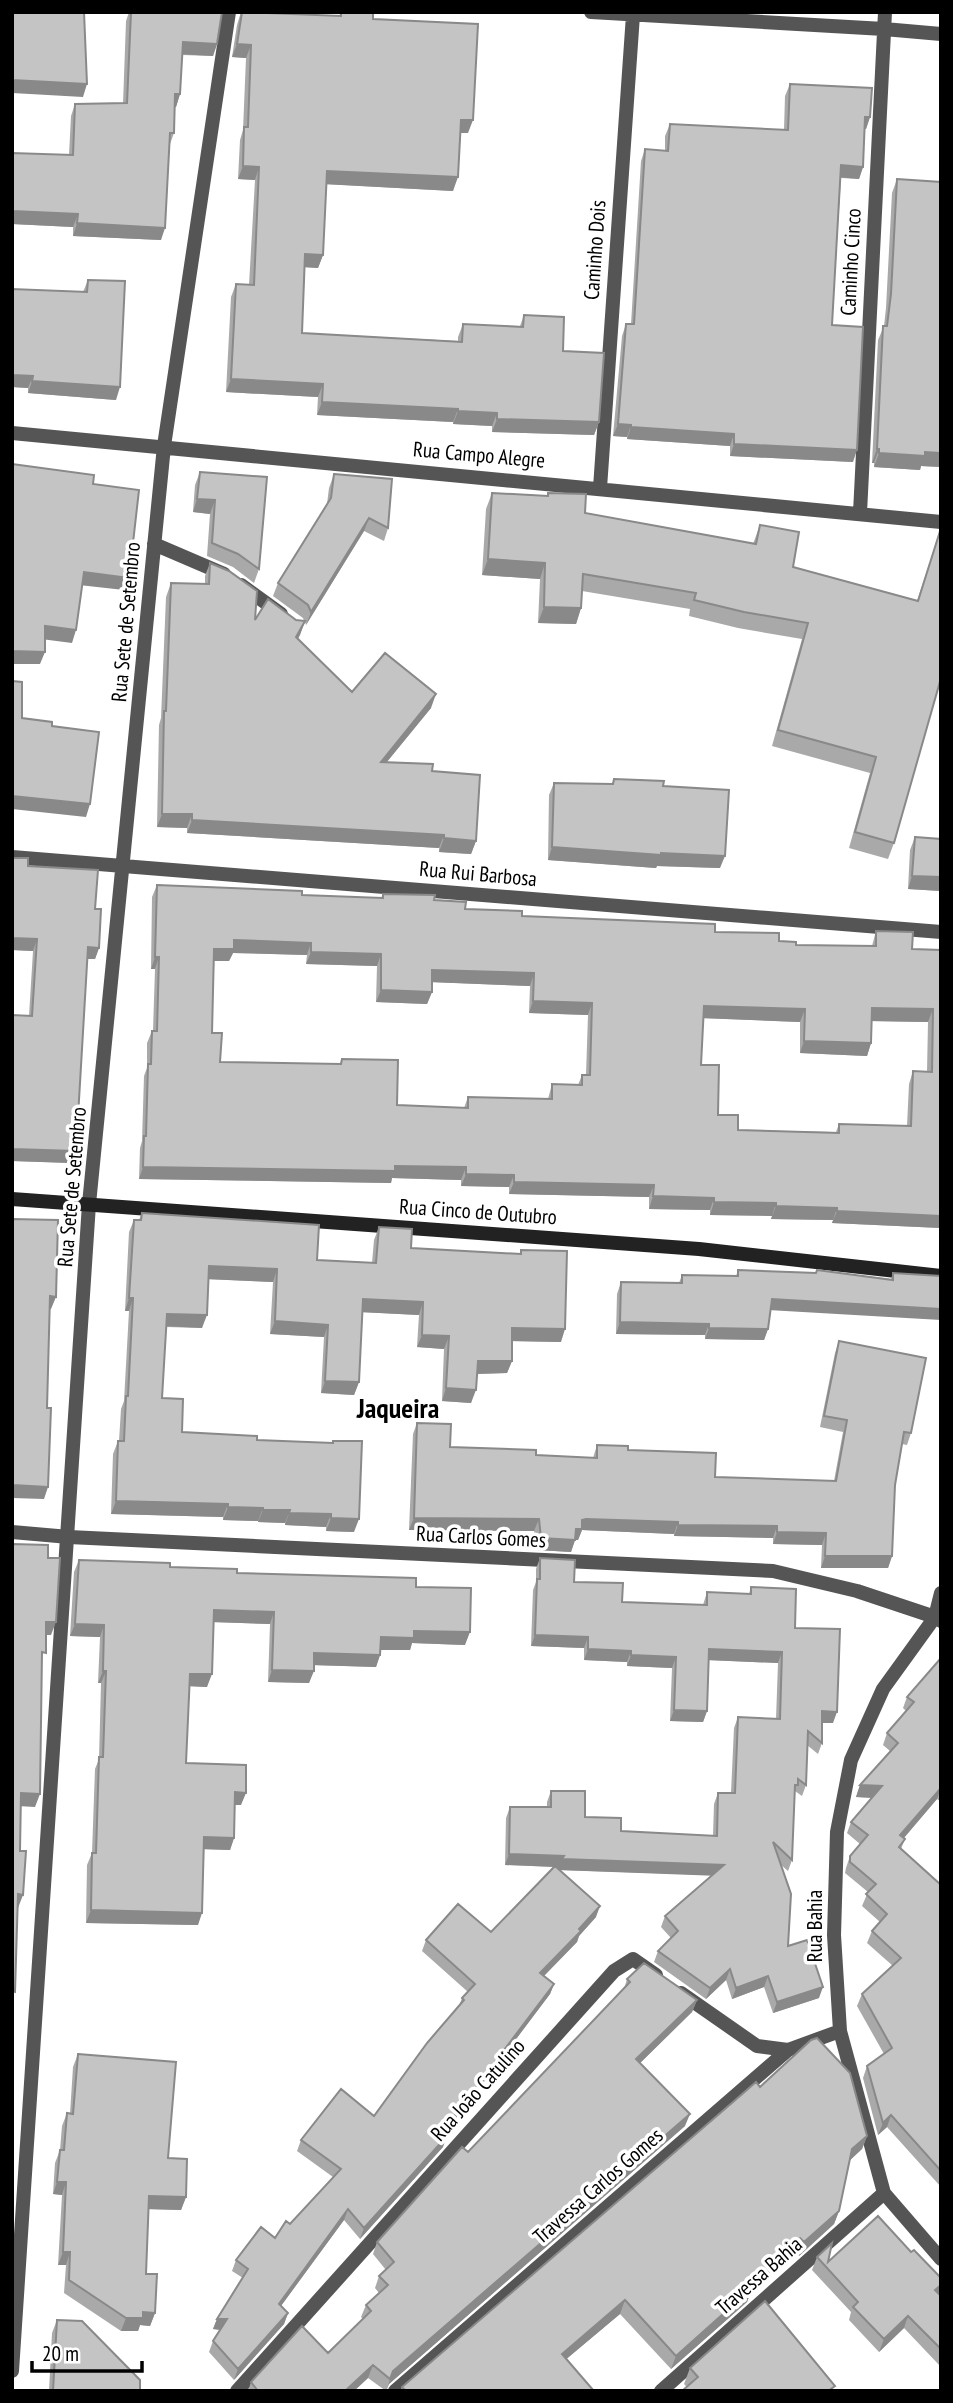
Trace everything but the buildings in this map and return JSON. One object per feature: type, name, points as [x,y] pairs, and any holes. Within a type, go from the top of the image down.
[{"type":"street","name":"Rua Sete de Setembro","points":[[12,2371],[89,1204],[164,446],[229,12]]},
{"type":"street","points":[[591,12],[941,34]]},
{"type":"street","name":"Caminho Cinco","points":[[860,513],[885,12]]},
{"type":"street","name":"Caminho Dois","points":[[600,488],[633,15]]},
{"type":"street","name":"Rua Campo Alegre","points":[[12,433],[941,522]]},
{"type":"street","points":[[154,544],[229,576],[297,626]]},
{"type":"street","name":"Rua Rui Barbosa","points":[[12,857],[941,932]]},
{"type":"street","name":"Rua Cinco de Outubro","points":[[12,1199],[699,1249],[941,1276]]},
{"type":"street","name":"Rua Carlos Gomes","points":[[12,1532],[69,1538],[773,1571],[857,1591],[938,1619]]},
{"type":"street","name":"Rua Bahia","points":[[941,1592],[938,1619],[883,1689],[851,1760],[837,1832],[834,1935],[839,2031],[884,2193],[941,2259]]},
{"type":"street","name":"Rua João Catulino","points":[[237,2391],[614,1971],[633,1959],[757,2046],[788,2050]]},
{"type":"street","name":"Travessa Carlos Gomes","points":[[395,2391],[788,2050],[839,2031]]},
{"type":"street","name":"Travessa Bahia","points":[[661,2391],[884,2193]]},
{"type":"district","name":"Jaqueira","points":[[398,1408]]}]
